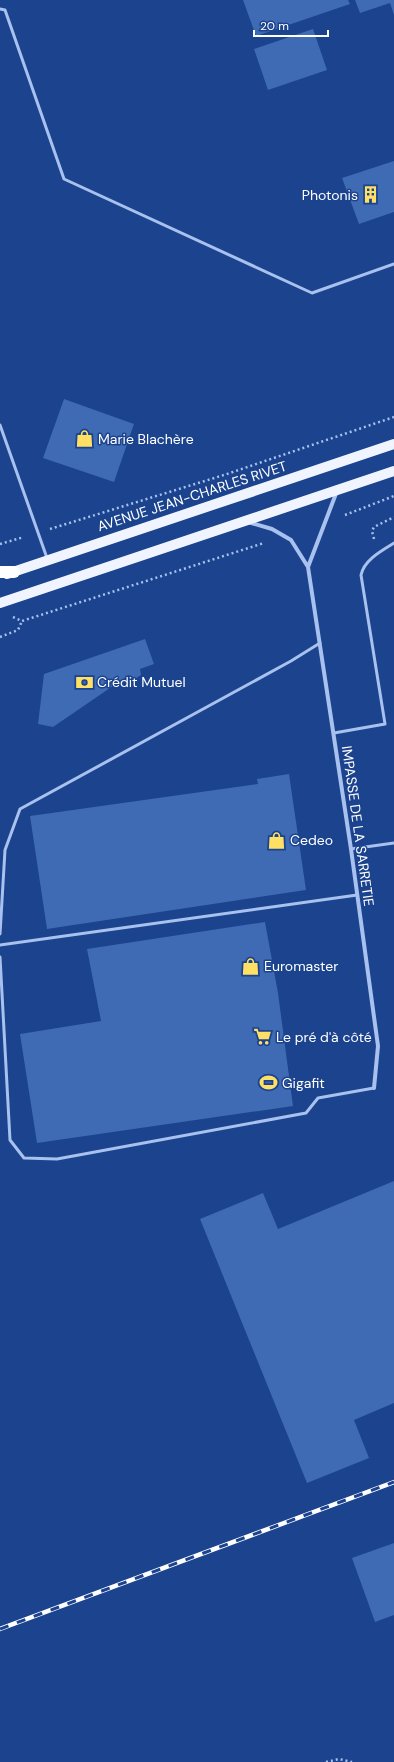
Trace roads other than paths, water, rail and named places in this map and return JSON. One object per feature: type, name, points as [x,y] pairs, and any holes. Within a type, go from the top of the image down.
[{"type":"highway","points":[[0,572],[14,572]]},
{"type":"main road","name":"AVENUE JEAN-CHARLES RIVET","points":[[0,576],[394,444]]},
{"type":"main road","points":[[0,603],[394,471]]},
{"type":"street","points":[[308,567],[337,490]]},
{"type":"street","points":[[244,521],[272,529],[291,540],[308,567]]},
{"type":"street","name":"IMPASSE DE LA SARRETIE","points":[[308,567],[351,849],[378,1046],[374,1088]]},
{"type":"lane","points":[[0,8],[5,10],[64,179],[312,293],[394,264]]},
{"type":"lane","points":[[0,425],[37,533],[48,560]]},
{"type":"lane","points":[[334,733],[385,724],[361,575],[365,564],[394,543]]},
{"type":"lane","points":[[0,934],[5,850],[20,809],[291,661],[320,643]]},
{"type":"lane","points":[[351,849],[394,843]]},
{"type":"lane","points":[[0,945],[357,895]]},
{"type":"lane","points":[[0,957],[10,1140],[24,1158],[57,1159],[306,1113],[318,1098],[374,1088]]},
{"type":"railway","points":[[0,1629],[394,1482]]},
{"type":"place","name":"Photonis","points":[[371,195]]},
{"type":"place","name":"Marie Blachère","points":[[85,439]]},
{"type":"place","name":"Crédit Mutuel","points":[[84,682]]},
{"type":"place","name":"Cedeo","points":[[277,840]]},
{"type":"place","name":"Euromaster","points":[[251,966]]},
{"type":"place","name":"Le pré d'à côté","points":[[263,1037]]},
{"type":"place","name":"Gigafit","points":[[269,1083]]}]
